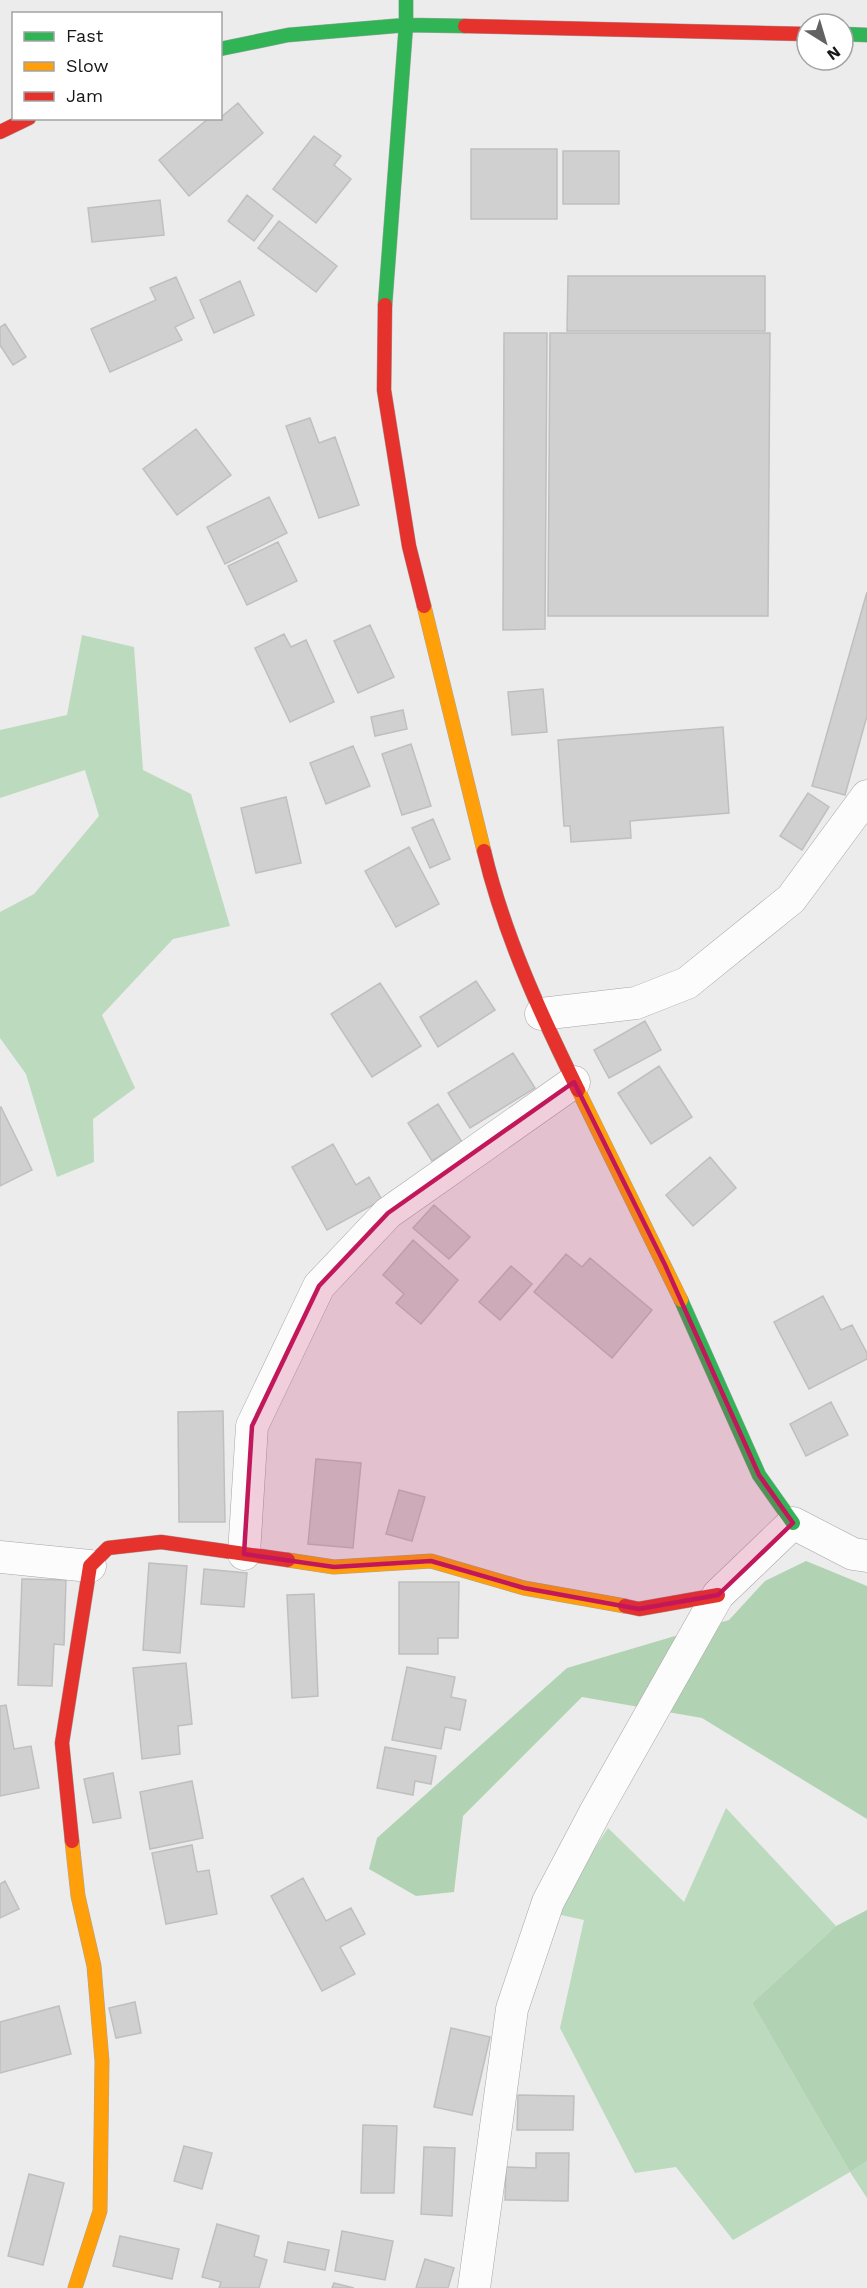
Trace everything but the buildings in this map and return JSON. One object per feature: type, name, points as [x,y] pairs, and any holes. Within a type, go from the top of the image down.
[{"type":"main road","points":[[406,0],[406,25],[384,294],[384,390],[409,546],[495,897],[541,1014],[665,1265],[759,1475],[793,1523]]},
{"type":"main road","points":[[222,49],[288,35],[406,25],[795,34]]},
{"type":"main road","points":[[0,132],[25,120]]},
{"type":"main road","points":[[75,2288],[100,2211],[102,2061],[94,1966],[78,1896],[62,1743],[90,1566],[108,1548],[161,1542],[334,1567],[431,1561],[524,1588],[639,1609],[718,1595]]},
{"type":"street","points":[[541,1014],[636,1003],[687,983],[791,899],[867,796]]},
{"type":"street","points":[[244,1554],[252,1426],[319,1286],[388,1213],[574,1082]]},
{"type":"street","points":[[474,2288],[512,2009],[548,1902],[597,1809],[718,1595],[793,1523],[862,1557]]},
{"type":"street","points":[[0,1557],[90,1566]]},
{"type":"highlighted area","points":[[574,1082],[665,1265],[759,1475],[793,1523],[718,1595],[639,1609],[524,1588],[431,1561],[334,1567],[244,1554],[252,1426],[319,1286],[388,1213]]},
{"type":"green space","points":[[82,635],[134,647],[143,770],[191,794],[230,926],[173,939],[102,1015],[135,1088],[93,1119],[94,1162],[57,1177],[26,1074],[0,1038],[0,912],[34,894],[99,816],[85,770],[0,798],[0,730],[67,715]]},
{"type":"green space","points":[[806,1561],[867,1586],[867,1819],[702,1718],[582,1697],[463,1816],[454,1892],[416,1896],[369,1869],[377,1838],[567,1668],[729,1620],[765,1581]]},
{"type":"green space","points":[[726,1808],[836,1926],[752,2003],[850,2172],[733,2240],[676,2167],[635,2173],[560,2028],[584,1920],[552,1913],[608,1828],[684,1902]]},
{"type":"green space","points":[[867,1910],[867,2161],[850,2172],[752,2003],[836,1926]]},
{"type":"green space","points":[[867,2161],[867,2198],[850,2172]]},
{"type":"traffic: fast","points":[[385,305],[406,0]]},
{"type":"traffic: fast","points":[[222,49],[288,35],[406,25],[465,26]]},
{"type":"traffic: fast","points":[[855,34],[867,35]]},
{"type":"traffic: fast","points":[[681,1300],[759,1475],[793,1523]]},
{"type":"traffic: slow","points":[[424,606],[484,851]]},
{"type":"traffic: slow","points":[[578,1090],[681,1300]]},
{"type":"traffic: slow","points":[[288,1560],[334,1567],[431,1561],[524,1588],[625,1606]]},
{"type":"traffic: slow","points":[[72,1841],[78,1896],[94,1966],[102,2061],[100,2211],[75,2288]]},
{"type":"traffic: jam","points":[[465,26],[795,34]]},
{"type":"traffic: jam","points":[[0,132],[25,120]]},
{"type":"traffic: jam","points":[[385,305],[384,390],[409,546],[424,606]]},
{"type":"traffic: jam","points":[[484,851],[502,913],[524,973],[578,1090]]},
{"type":"traffic: jam","points":[[72,1841],[62,1743],[90,1566],[108,1548],[161,1542],[288,1560]]},
{"type":"traffic: jam","points":[[625,1606],[639,1609],[718,1595]]}]
